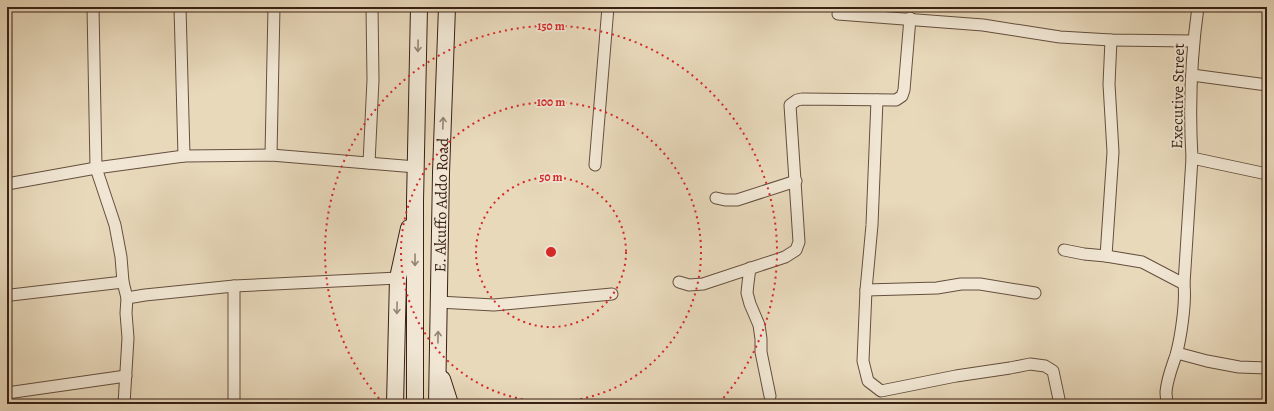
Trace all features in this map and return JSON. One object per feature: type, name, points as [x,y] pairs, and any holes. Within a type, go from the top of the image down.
[{"type":"main road","name":"E. Akuffo Addo Road","points":[[415,404],[415,202],[419,7]]},
{"type":"main road","name":"E. Akuffo Addo Road","points":[[437,404],[441,173],[447,7]]},
{"type":"main road","points":[[394,404],[398,278],[415,202]]},
{"type":"main road","points":[[438,363],[450,404]]},
{"type":"street","points":[[93,7],[96,168],[115,226],[121,257],[123,282],[127,298],[126,312],[128,338],[124,404]]},
{"type":"street","points":[[180,7],[184,156]]},
{"type":"street","points":[[271,156],[274,7]]},
{"type":"street","points":[[369,164],[372,80],[372,7]]},
{"type":"street","points":[[595,165],[608,7]]},
{"type":"street","name":"Executive Street","points":[[1198,7],[1193,41],[1192,158],[1267,174]]},
{"type":"street","points":[[838,14],[910,18],[983,25],[1060,37],[1111,40],[1193,41]]},
{"type":"street","points":[[680,282],[689,285],[703,284],[785,257],[796,250],[799,242],[790,105],[797,100],[802,99],[896,100],[902,96],[904,90],[910,18]]},
{"type":"street","points":[[1106,256],[1113,152],[1109,84],[1111,40]]},
{"type":"street","points":[[1192,75],[1267,85]]},
{"type":"street","points":[[877,100],[872,225],[866,290],[863,361],[868,382],[881,391],[956,376],[1030,364],[1045,366],[1053,372],[1060,404]]},
{"type":"street","points":[[7,184],[96,168],[184,156],[271,156],[416,167]]},
{"type":"street","points":[[1167,404],[1166,392],[1176,353],[1184,303],[1192,158]]},
{"type":"street","points":[[716,198],[737,200],[796,181]]},
{"type":"street","points":[[1064,250],[1142,262],[1184,284]]},
{"type":"street","points":[[750,268],[747,293],[759,325],[761,352],[770,396]]},
{"type":"street","points":[[127,298],[145,294],[234,286],[398,278]]},
{"type":"street","points":[[11,295],[123,282]]},
{"type":"street","points":[[866,290],[937,288],[961,284],[980,284],[1035,293]]},
{"type":"street","points":[[234,286],[234,404]]},
{"type":"street","points":[[438,302],[494,305],[612,294]]},
{"type":"street","points":[[1176,353],[1239,367],[1267,368]]},
{"type":"street","points":[[7,393],[126,376]]}]
